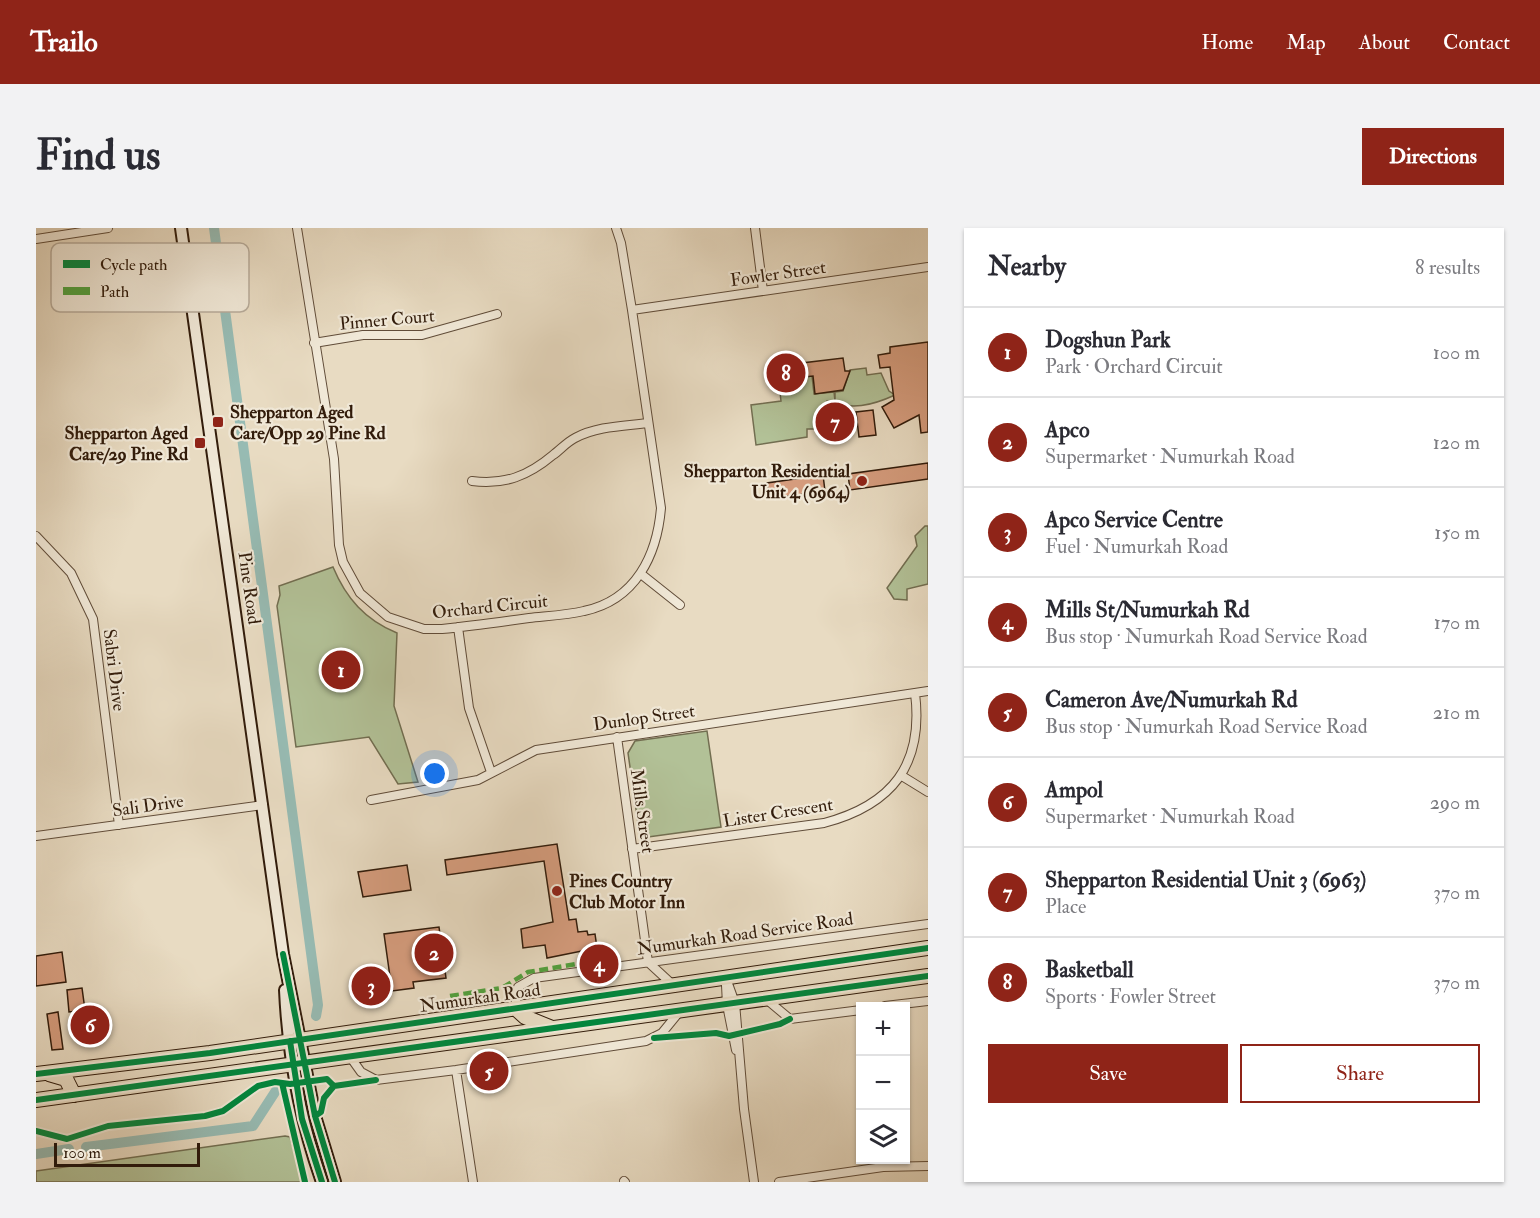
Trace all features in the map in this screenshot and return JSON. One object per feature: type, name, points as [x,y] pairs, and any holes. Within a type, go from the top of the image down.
[{"type":"highway","name":"Numurkah Road","points":[[39,1074],[295,1040],[928,948]]},
{"type":"highway","points":[[36,1100],[928,976]]},
{"type":"highway","points":[[515,1008],[525,1017],[554,1029]]},
{"type":"highway","points":[[39,1074],[66,1079],[74,1095]]},
{"type":"street","points":[[36,239],[108,228]]},
{"type":"street","name":"Pine Road","points":[[181,228],[183,243]]},
{"type":"street","name":"Orchard Circuit","points":[[297,228],[334,459],[339,545],[349,576],[360,593],[388,617],[424,629],[586,611],[627,589],[641,574],[658,536],[660,508],[632,310],[621,243],[616,228]]},
{"type":"street","points":[[755,228],[763,291]]},
{"type":"street","name":"Fowler Street","points":[[632,310],[928,267]]},
{"type":"street","name":"Pine Road","points":[[193,312],[300,1065]]},
{"type":"street","name":"Pinner Court","points":[[314,343],[363,335],[422,335],[497,314]]},
{"type":"street","points":[[472,481],[489,483],[520,477],[541,465],[575,438],[595,430],[648,423]]},
{"type":"street","name":"Sabri Drive","points":[[36,536],[71,573],[93,619],[119,825]]},
{"type":"street","points":[[641,574],[680,605]]},
{"type":"street","points":[[458,627],[469,708],[491,772]]},
{"type":"street","name":"Dunlop Street","points":[[371,800],[478,780],[536,750],[928,691]]},
{"type":"street","points":[[915,693],[915,741],[902,776],[928,792]]},
{"type":"street","name":"Mills Street","points":[[617,737],[648,962]]},
{"type":"street","name":"Lister Crescent","points":[[632,849],[824,823],[853,815],[902,776]]},
{"type":"street","name":"Sali Drive","points":[[36,836],[264,805]]},
{"type":"street","name":"Numurkah Road Service Road","points":[[515,1008],[518,987],[528,980],[928,924]]},
{"type":"street","points":[[648,962],[674,986]]},
{"type":"street","points":[[726,978],[754,1182]]},
{"type":"street","points":[[766,999],[790,1019],[856,1011]]},
{"type":"street","points":[[910,1003],[928,1001]]},
{"type":"street","points":[[351,1058],[361,1072],[376,1080],[456,1070],[646,1041],[662,1033],[680,1011]]},
{"type":"street","points":[[300,1065],[335,1182]]},
{"type":"street","points":[[300,1065],[302,1119],[322,1182]]},
{"type":"street","points":[[456,1070],[473,1182]]},
{"type":"street","points":[[302,1119],[315,1116]]},
{"type":"street","points":[[779,1182],[883,1167],[928,1166]]},
{"type":"green space","points":[[793,364],[795,378],[812,376],[814,394],[834,392],[835,401],[835,392],[843,391],[850,370],[866,368],[867,375],[881,373],[889,391],[895,395],[861,406],[827,401],[815,429],[807,429],[807,437],[756,445],[751,405],[781,401],[777,366]]},
{"type":"green space","points":[[925,526],[928,526],[928,584],[907,589],[907,600],[894,599],[887,588],[917,546],[915,536]]},
{"type":"green space","points":[[333,567],[344,589],[358,607],[375,622],[397,633],[394,706],[418,782],[398,784],[369,737],[296,747],[277,606],[280,595],[279,586]]},
{"type":"green space","points":[[707,731],[721,827],[648,837],[639,830],[628,753],[635,741]]},
{"type":"green space","points":[[290,1137],[303,1182],[36,1182],[36,1171]]},
{"type":"building","points":[[928,342],[928,432],[921,433],[919,415],[894,428],[882,407],[894,400],[890,367],[880,368],[878,355],[890,353],[890,347]]},
{"type":"building","points":[[843,358],[845,371],[850,371],[843,390],[815,394],[813,376],[804,377],[802,363]]},
{"type":"building","points":[[830,408],[846,413],[841,436],[824,432]]},
{"type":"building","points":[[873,410],[876,435],[859,437],[856,412]]},
{"type":"building","points":[[928,463],[928,479],[850,490],[848,474]]},
{"type":"building","points":[[823,475],[825,491],[769,499],[767,483]]},
{"type":"building","name":"Pines Country Club Motor Inn","points":[[557,844],[569,920],[576,919],[578,932],[587,931],[588,935],[595,934],[597,948],[547,958],[545,945],[523,948],[521,929],[553,922],[544,861],[447,875],[445,860]]},
{"type":"building","points":[[407,865],[411,890],[363,897],[358,872]]},
{"type":"building","points":[[439,927],[446,978],[413,982],[414,988],[392,991],[384,934]]},
{"type":"building","points":[[62,952],[66,982],[36,986],[36,956]]},
{"type":"building","points":[[82,988],[85,1010],[99,1008],[103,1039],[82,1042],[77,1011],[69,1012],[67,990]]},
{"type":"building","points":[[58,1012],[63,1049],[52,1050],[47,1014]]},
{"type":"waterway","points":[[214,228],[216,243]]},
{"type":"waterway","points":[[225,312],[318,1005],[316,1016]]},
{"type":"waterway","points":[[86,1147],[253,1126],[277,1089]]},
{"type":"waterway","points":[[36,1154],[69,1149]]},
{"type":"marked path","points":[[450,996],[502,988],[528,972],[601,960]]},
{"type":"cycle path","points":[[36,1074],[210,1053],[928,948]]},
{"type":"cycle path","points":[[283,954],[315,1116],[335,1182]]},
{"type":"cycle path","points":[[36,1100],[928,976]]},
{"type":"cycle path","points":[[654,1038],[716,1033],[729,1036],[780,1024],[790,1019]]},
{"type":"cycle path","points":[[290,1041],[302,1119],[322,1182]]},
{"type":"cycle path","points":[[36,1131],[67,1139],[108,1126],[205,1116],[223,1111],[258,1086],[275,1082],[290,1084],[327,1079],[334,1086]]},
{"type":"cycle path","points":[[315,1116],[321,1112],[324,1098],[334,1086],[376,1080]]},
{"type":"cycle path","points":[[282,1083],[305,1182]]},
{"type":"place","name":"Basketball","points":[[786,373]]},
{"type":"place","name":"Shepparton Aged Care/Opp 29 Pine Rd","points":[[218,422]]},
{"type":"place","name":"Shepparton Residential Unit 3 (6963)","points":[[835,422]]},
{"type":"place","name":"Shepparton Aged Care/29 Pine Rd","points":[[200,443]]},
{"type":"place","name":"Shepparton Residential Unit 4 (6964)","points":[[862,481]]},
{"type":"place","name":"Dogshun Park","points":[[341,670]]},
{"type":"place","name":"Pines Country Club Motor Inn","points":[[557,891]]},
{"type":"place","name":"Apco","points":[[434,953]]},
{"type":"place","name":"Mills St/Numurkah Rd","points":[[599,964]]},
{"type":"place","name":"Apco Service Centre","points":[[371,986]]},
{"type":"place","name":"Ampol","points":[[90,1025]]},
{"type":"place","name":"Cameron Ave/Numurkah Rd","points":[[489,1071]]}]
